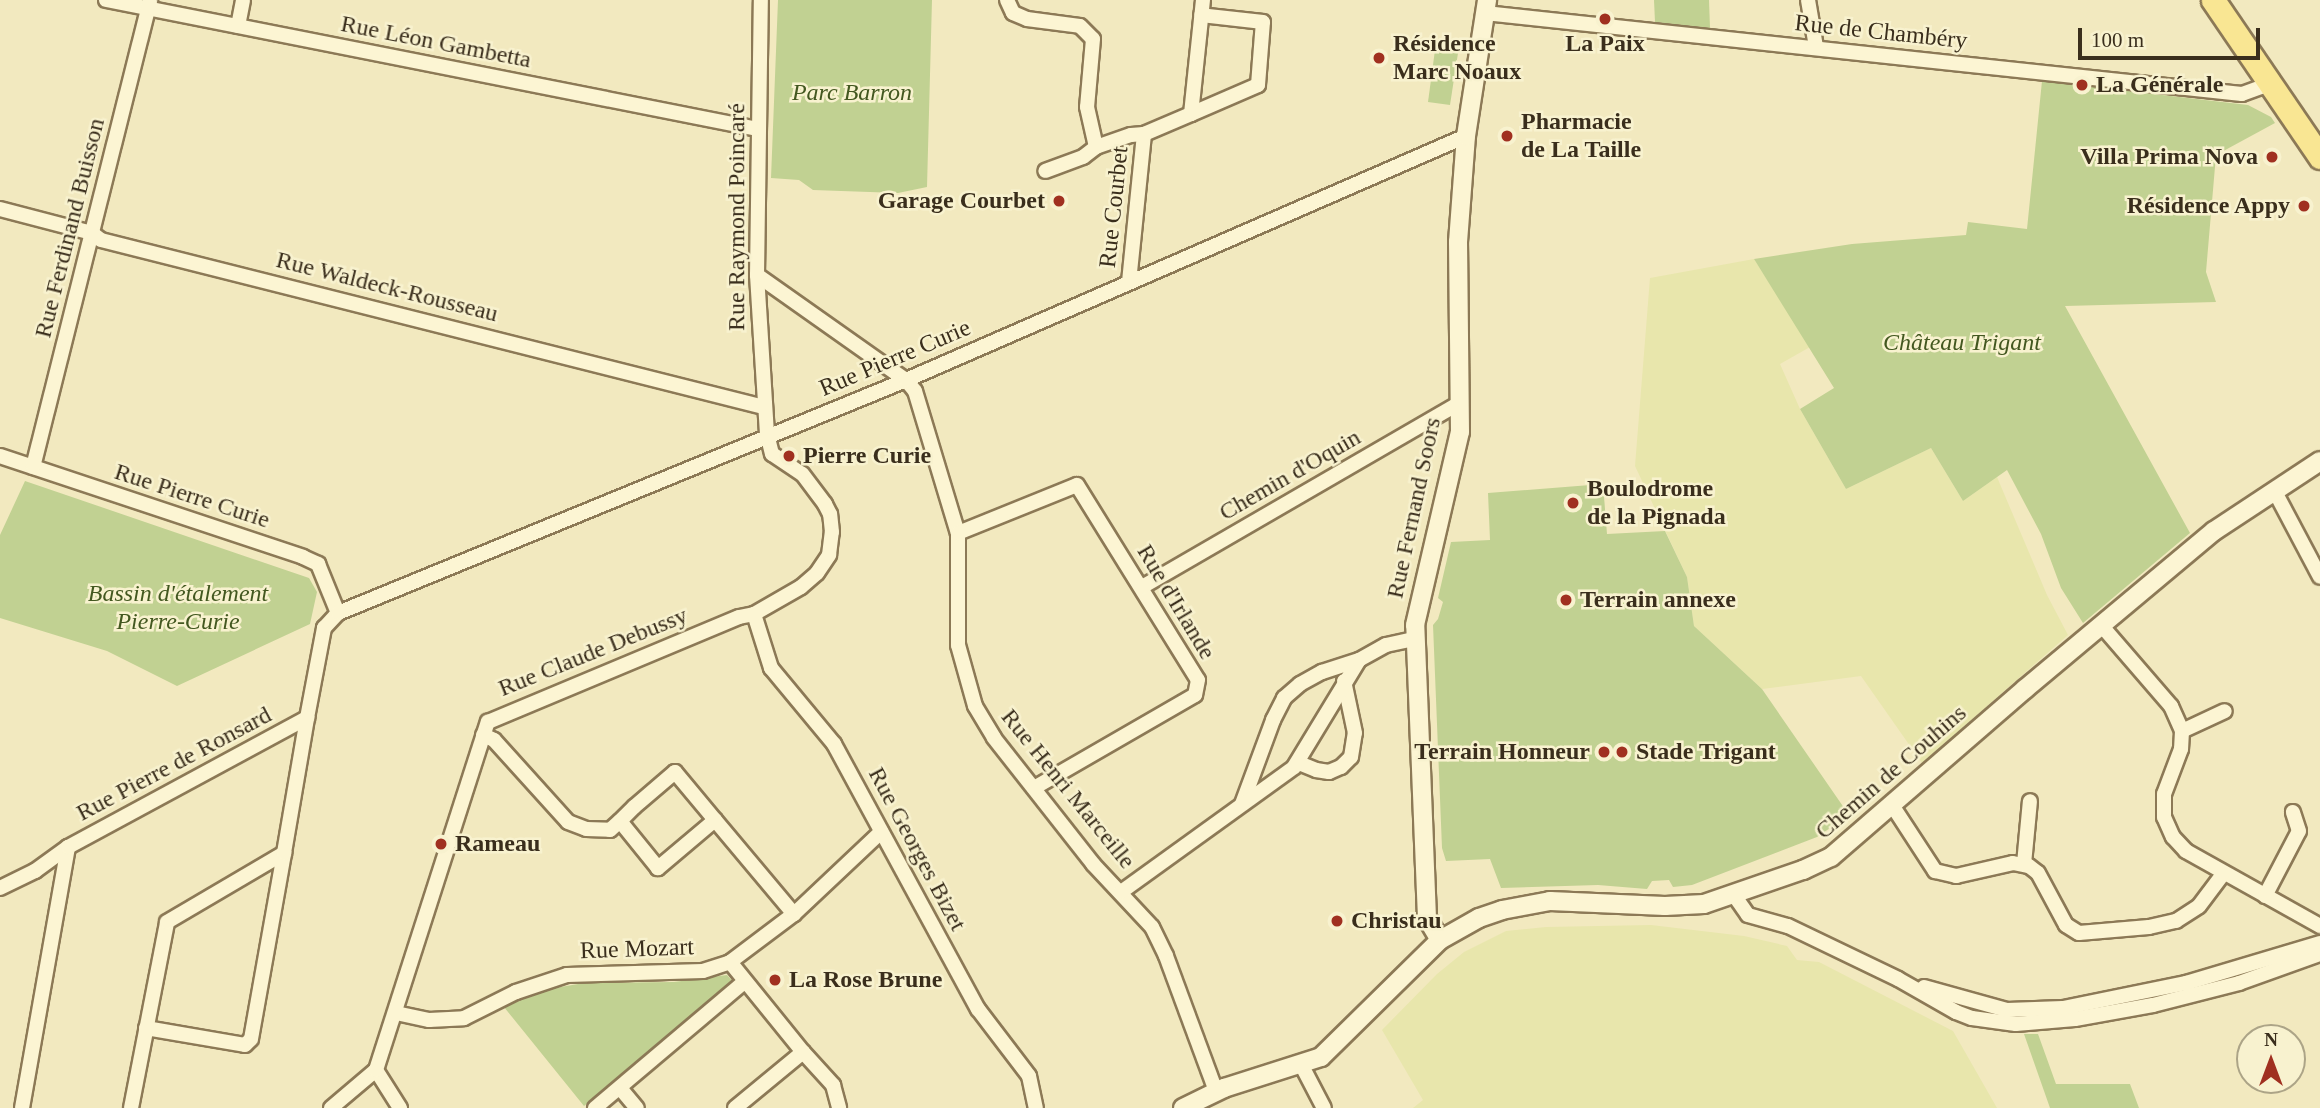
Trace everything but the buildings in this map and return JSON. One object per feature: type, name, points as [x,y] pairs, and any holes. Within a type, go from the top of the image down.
[{"type":"main road","points":[[2213,0],[2318,150]]},
{"type":"street","name":"Rue Léon Gambetta","points":[[106,0],[149,4],[238,26],[758,129]]},
{"type":"street","points":[[238,26],[243,0]]},
{"type":"street","name":"Rue Raymond Poincaré","points":[[761,0],[757,275],[767,434]]},
{"type":"street","points":[[1007,0],[1013,13],[1027,19],[1080,26],[1093,39],[1087,107],[1096,147]]},
{"type":"street","points":[[1808,0],[1816,47]]},
{"type":"street","name":"Rue Ferdinand Buisson","points":[[33,467],[149,4]]},
{"type":"street","points":[[1191,114],[1202,7]]},
{"type":"street","name":"Rue Courbet","points":[[1129,282],[1144,134],[1258,85],[1263,22],[1202,7]]},
{"type":"street","name":"Rue de Chambéry","points":[[1486,7],[2242,94],[2270,84]]},
{"type":"street","name":"Rue Fernand Soors","points":[[1440,940],[1427,918],[1414,639],[1419,598],[1459,440],[1457,259],[1466,136],[1486,7]]},
{"type":"street","points":[[1045,172],[1083,157],[1096,147],[1131,135],[1144,134]]},
{"type":"street","name":"Rue Pierre Curie","points":[[324,628],[338,613],[767,434],[905,380],[1466,136]]},
{"type":"street","name":"Rue Waldeck-Rousseau","points":[[0,209],[92,233],[101,240],[764,407]]},
{"type":"street","points":[[757,275],[905,380]]},
{"type":"street","name":"Rue Henri Marceille","points":[[905,380],[915,391],[958,533],[958,645],[975,706],[994,738],[1093,864],[1121,892],[1158,938],[1216,1091]]},
{"type":"street","name":"Chemin d'Oquin","points":[[1142,587],[1460,403]]},
{"type":"street","name":"Rue Claude Debussy","points":[[376,1070],[488,722],[739,617],[754,614],[801,587],[817,573],[829,555],[832,533],[830,514],[818,492],[802,474],[772,454],[767,434]]},
{"type":"street","name":"Rue Pierre Curie","points":[[0,456],[303,557],[318,564],[338,613]]},
{"type":"street","name":"Chemin de Couhins","points":[[1183,1108],[1216,1091],[1302,1066],[1321,1057],[1339,1043],[1440,940],[1479,918],[1525,904],[1550,901],[1688,906],[1734,895],[1831,857],[2214,531],[2320,461]]},
{"type":"street","name":"Rue d'Irlande","points":[[958,533],[1077,485],[1198,680],[1195,695],[1034,788]]},
{"type":"street","points":[[2274,489],[2320,577]]},
{"type":"street","name":"Rue Georges Bizet","points":[[754,614],[771,668],[834,744],[978,1009],[1029,1076],[1035,1108]]},
{"type":"street","points":[[2101,625],[2171,706],[2182,731],[2181,749],[2164,794],[2164,817],[2173,836],[2186,851],[2223,874],[2320,926]]},
{"type":"street","name":"Rue Pierre de Ronsard","points":[[22,1108],[68,847],[307,718],[324,628]]},
{"type":"street","points":[[1242,804],[1273,720],[1284,698],[1300,684],[1322,672],[1359,660],[1386,645],[1414,639]]},
{"type":"street","points":[[1121,892],[1299,762],[1344,681],[1359,660]]},
{"type":"street","points":[[1299,762],[1316,771],[1329,772],[1341,767],[1351,758],[1355,733],[1344,681]]},
{"type":"street","points":[[2182,731],[2225,711]]},
{"type":"street","points":[[146,1028],[245,1045],[251,1039],[307,718]]},
{"type":"street","points":[[483,735],[494,740],[568,822],[586,829],[610,830],[675,772],[794,914]]},
{"type":"street","points":[[2024,864],[2030,802]]},
{"type":"street","points":[[1892,804],[1929,866],[1940,874],[1956,876],[2013,863],[2024,864],[2038,873],[2066,925],[2087,934],[2176,921],[2199,906],[2223,874]]},
{"type":"street","points":[[2265,895],[2299,831],[2293,812]]},
{"type":"street","points":[[620,821],[657,868],[715,820]]},
{"type":"street","name":"Rue Mozart","points":[[396,1013],[429,1020],[464,1018],[516,992],[567,975],[704,971],[730,962],[794,914],[881,832]]},
{"type":"street","points":[[0,888],[35,872],[68,847]]},
{"type":"street","points":[[131,1108],[167,922],[284,853]]},
{"type":"street","points":[[1734,895],[1748,915],[1787,926],[1898,979],[1964,1015],[2016,1024],[2075,1019],[2162,1003],[2239,983],[2320,954]]},
{"type":"street","points":[[1898,979],[2007,1010],[2063,1008],[2186,983],[2320,943]]},
{"type":"street","points":[[730,962],[833,1086],[839,1108]]},
{"type":"street","points":[[595,1108],[744,982]]},
{"type":"street","points":[[735,1108],[803,1052]]},
{"type":"street","points":[[1302,1066],[1324,1108]]},
{"type":"street","points":[[331,1108],[376,1070],[400,1108]]},
{"type":"street","points":[[620,1088],[637,1108]]},
{"type":"shaded area","points":[[1754,259],[1810,347],[1780,364],[1800,409],[1846,489],[1931,448],[1963,501],[1997,477],[2047,595],[2068,635],[1922,763],[1861,676],[1762,689],[1694,626],[1687,577],[1635,466],[1650,278]]},
{"type":"shaded area","points":[[1651,925],[1744,936],[1787,946],[1797,960],[1819,962],[1953,1031],[1997,1108],[1413,1108],[1423,1100],[1382,1030],[1437,974],[1464,952],[1506,931],[1546,927]]},
{"type":"green space","name":"Parc Barron","points":[[778,0],[932,0],[927,187],[898,193],[813,190],[799,180],[771,178]]},
{"type":"green space","points":[[1654,0],[1709,0],[1710,28],[1655,22]]},
{"type":"green space","points":[[1435,50],[1458,53],[1450,105],[1428,102]]},
{"type":"green space","name":"Château Trigant","points":[[2042,81],[2248,105],[2271,117],[2275,123],[2216,155],[2206,272],[2216,302],[2065,306],[2190,533],[2083,623],[2061,588],[2041,534],[2007,470],[1963,501],[1931,448],[1846,489],[1800,409],[1834,388],[1754,259],[1852,244],[1966,235],[1968,222],[2027,229]]},
{"type":"green space","name":"Bassin d'étalement Pierre-Curie","points":[[25,481],[309,578],[317,592],[310,624],[177,686],[107,651],[0,618],[0,535]]},
{"type":"green space","name":"Stade Trigant","points":[[1603,484],[1607,534],[1665,531],[1687,577],[1694,626],[1762,689],[1849,815],[1817,837],[1692,885],[1673,887],[1669,880],[1652,881],[1647,889],[1598,885],[1501,888],[1490,859],[1446,861],[1442,848],[1433,625],[1438,619],[1443,602],[1438,598],[1451,542],[1490,540],[1488,493]]},
{"type":"green space","points":[[727,975],[736,985],[584,1106],[504,1007],[537,991],[584,983],[674,982]]},
{"type":"green space","points":[[2024,1034],[2038,1034],[2056,1084],[2130,1084],[2139,1108],[2050,1108]]},
{"type":"place","name":"La Paix","points":[[1605,19]]},
{"type":"place","name":"Résidence Marc Noaux","points":[[1379,58]]},
{"type":"place","name":"La Générale","points":[[2082,85]]},
{"type":"place","name":"Pharmacie de La Taille","points":[[1507,136]]},
{"type":"place","name":"Villa Prima Nova","points":[[2272,157]]},
{"type":"place","name":"Garage Courbet","points":[[1059,201]]},
{"type":"place","name":"Résidence Appy","points":[[2304,206]]},
{"type":"place","name":"Pierre Curie","points":[[789,456]]},
{"type":"place","name":"Boulodrome de la Pignada","points":[[1573,503]]},
{"type":"place","name":"Terrain annexe","points":[[1566,600]]},
{"type":"place","name":"Terrain Honneur","points":[[1604,752]]},
{"type":"place","name":"Stade Trigant","points":[[1622,752]]},
{"type":"place","name":"Rameau","points":[[441,844]]},
{"type":"place","name":"Christau","points":[[1337,921]]},
{"type":"place","name":"La Rose Brune","points":[[775,980]]}]
